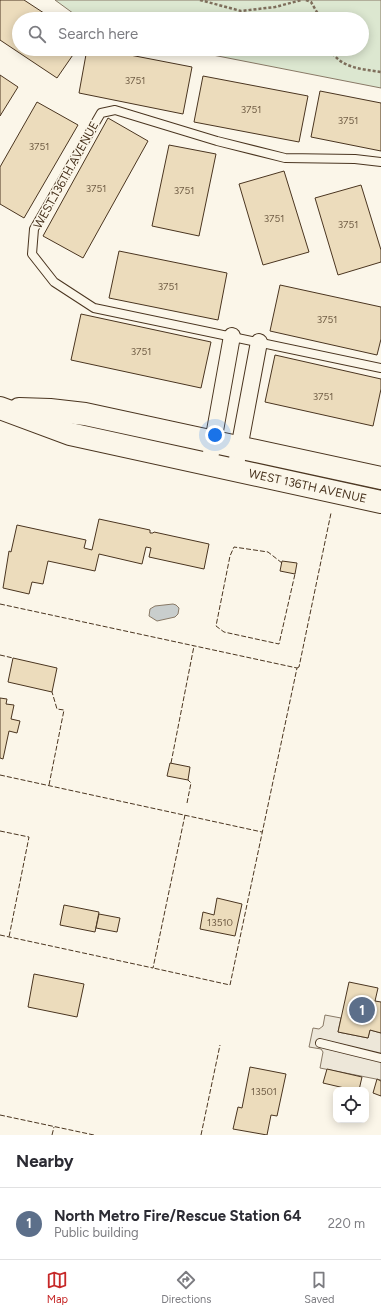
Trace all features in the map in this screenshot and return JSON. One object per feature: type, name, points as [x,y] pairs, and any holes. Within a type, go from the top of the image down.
[{"type":"main road","name":"WEST 136TH AVENUE","points":[[0,408],[50,410],[85,414],[144,425],[239,448],[381,478]]},
{"type":"main road","name":"WEST 136TH AVENUE","points":[[0,408],[70,434],[381,502]]},
{"type":"street","points":[[208,464],[232,336]]},
{"type":"street","name":"WEST 136TH AVENUE","points":[[235,470],[259,342]]},
{"type":"lane","name":"WEST 136TH AVENUE","points":[[381,162],[355,159],[285,158],[218,141],[115,110],[101,113],[34,229],[32,254],[54,282],[94,308],[381,368]]},
{"type":"lane","points":[[320,1043],[381,1058]]},
{"type":"path","points":[[200,0],[241,11],[275,7],[302,0]]},
{"type":"path","points":[[306,0],[311,2],[317,12]]},
{"type":"path","points":[[334,56],[346,65],[381,72]]},
{"type":"green space","points":[[55,0],[381,0],[381,88],[218,56],[369,56],[369,12],[71,12]]},
{"type":"shaded area","points":[[173,604],[179,608],[178,614],[175,617],[157,621],[149,616],[150,609],[155,606]]},
{"type":"shaded area","points":[[325,1015],[341,1018],[338,1032],[368,1038],[370,1030],[381,1033],[381,1080],[320,1068],[323,1052],[321,1049],[309,1047],[313,1028],[319,1029],[323,1026]]},
{"type":"building","points":[[0,0],[24,0],[42,12],[12,12],[12,48],[0,40]]},
{"type":"building","points":[[24,56],[72,56],[57,78]]},
{"type":"building","points":[[86,56],[135,56],[192,67],[183,114],[79,93]]},
{"type":"building","points":[[0,75],[18,87],[0,116]]},
{"type":"building","points":[[203,76],[308,96],[299,142],[194,122]]},
{"type":"building","points":[[320,91],[381,103],[381,151],[311,137]]},
{"type":"building","points":[[37,102],[78,125],[24,218],[0,204],[0,167]]},
{"type":"building","points":[[108,118],[148,141],[83,258],[43,236]]},
{"type":"building","points":[[169,145],[216,154],[199,236],[152,226]]},
{"type":"building","points":[[284,171],[309,252],[263,265],[239,184]]},
{"type":"building","points":[[361,185],[381,250],[381,262],[338,275],[315,198]]},
{"type":"building","points":[[119,251],[227,273],[218,320],[109,298]]},
{"type":"building","points":[[280,285],[381,307],[381,339],[377,355],[270,331]]},
{"type":"building","points":[[81,314],[211,342],[201,388],[71,360]]},
{"type":"building","points":[[275,355],[381,379],[381,389],[373,426],[265,402]]},
{"type":"building","points":[[99,519],[150,530],[150,533],[154,532],[209,544],[204,569],[149,557],[151,548],[146,547],[142,564],[99,554],[95,571],[48,561],[43,584],[32,582],[29,594],[3,588],[9,551],[11,552],[17,525],[86,540],[84,548],[92,550]]},
{"type":"building","points":[[282,561],[297,563],[295,574],[280,571]]},
{"type":"building","points":[[13,658],[57,668],[52,692],[8,682]]},
{"type":"building","points":[[0,698],[7,699],[6,704],[14,705],[11,719],[20,721],[17,733],[9,731],[3,759],[0,758]]},
{"type":"building","points":[[170,763],[190,767],[188,780],[167,776]]},
{"type":"building","points":[[217,898],[242,904],[235,936],[200,929],[203,912],[214,915]]},
{"type":"building","points":[[64,905],[99,912],[95,932],[60,925]]},
{"type":"building","points":[[99,914],[120,918],[117,932],[96,928]]},
{"type":"building","points":[[34,974],[84,984],[77,1017],[28,1007]]},
{"type":"building","points":[[349,982],[378,988],[375,1001],[381,1002],[381,1033],[370,1030],[368,1038],[338,1032]]},
{"type":"building","points":[[250,1067],[286,1074],[277,1116],[271,1115],[267,1135],[233,1129],[238,1107],[242,1108]]},
{"type":"building","points":[[327,1069],[362,1077],[360,1087],[340,1087],[323,1083]]},
{"type":"building","points":[[377,1079],[381,1081],[381,1096],[373,1093]]},
{"type":"fence","points":[[297,668],[299,667],[331,513]]},
{"type":"fence","points":[[282,563],[268,552],[234,547],[230,556],[216,626],[224,632],[279,644],[295,574]]},
{"type":"fence","points":[[0,604],[297,668],[230,985],[153,968]]},
{"type":"fence","points":[[171,763],[194,646]]},
{"type":"fence","points":[[0,655],[13,658]]},
{"type":"fence","points":[[49,785],[64,710],[57,709],[52,692]]},
{"type":"fence","points":[[0,775],[262,832]]},
{"type":"fence","points":[[187,803],[191,783],[188,780]]},
{"type":"fence","points":[[0,935],[153,968],[185,815]]},
{"type":"fence","points":[[0,831],[29,837],[9,937]]},
{"type":"fence","points":[[201,1135],[220,1045]]},
{"type":"fence","points":[[0,1115],[94,1135]]},
{"type":"fence","points":[[52,1135],[54,1127]]},
{"type":"place","name":"North Metro Fire/Rescue Station 64","points":[[362,1010]]}]
